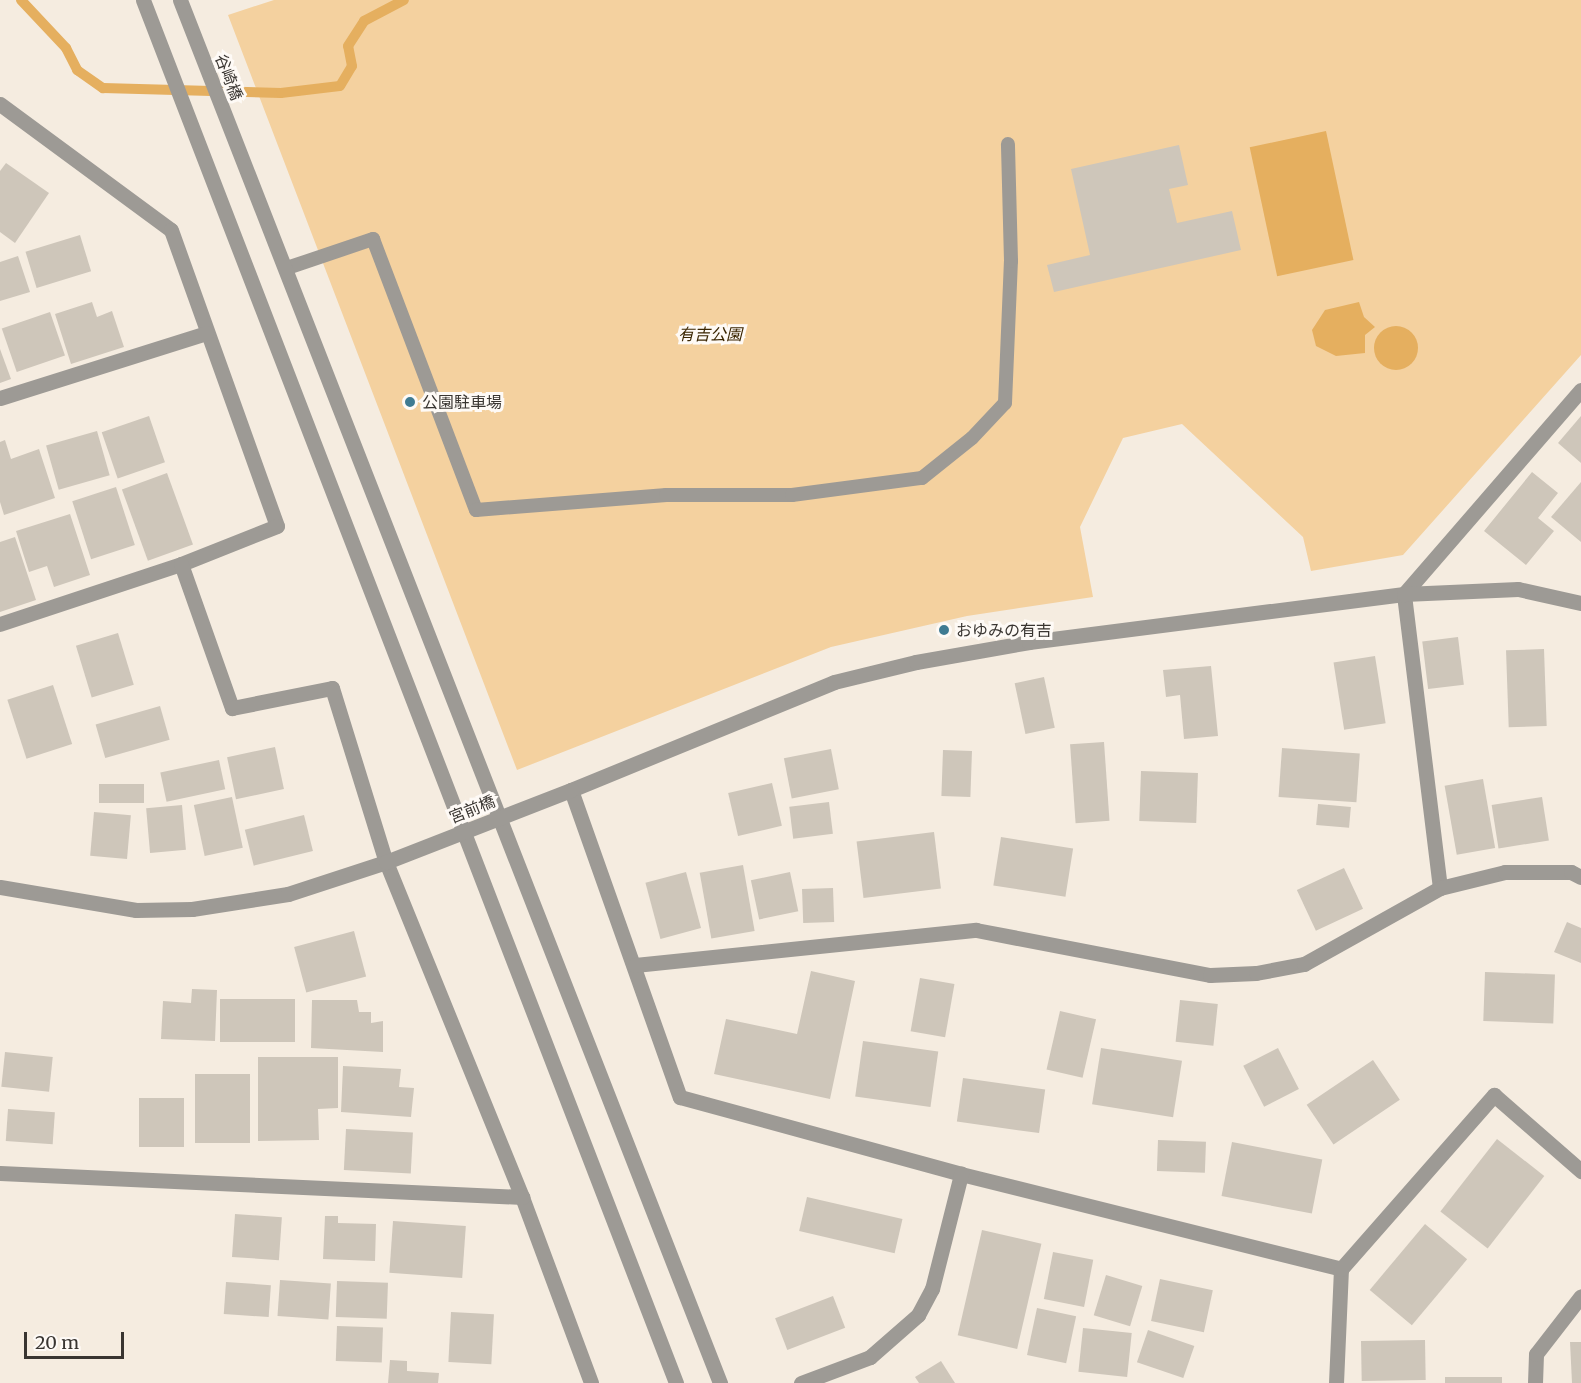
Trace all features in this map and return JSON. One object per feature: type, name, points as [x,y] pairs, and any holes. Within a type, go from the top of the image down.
[{"type":"street","points":[[142,0],[164,54],[190,131],[675,1383]]},
{"type":"street","name":"谷崎橋","points":[[180,0],[287,268],[416,611],[720,1383]]},
{"type":"street","points":[[0,104],[171,230],[277,526],[181,564],[0,624]]},
{"type":"street","points":[[0,398],[206,333]]},
{"type":"street","points":[[1440,888],[1404,594],[1581,390]]},
{"type":"street","points":[[181,564],[232,708],[332,688],[386,862],[522,1197],[591,1383]]},
{"type":"street","name":"宮前橋","points":[[0,887],[136,910],[192,909],[288,894],[386,862],[571,790],[834,682],[916,662],[1029,642],[1404,594],[1518,589],[1581,603]]},
{"type":"street","points":[[571,790],[680,1097],[961,1174],[1341,1269]]},
{"type":"street","points":[[634,965],[976,930],[1210,975],[1256,974],[1304,964],[1440,888],[1506,872],[1571,872],[1581,877]]},
{"type":"street","points":[[1336,1383],[1341,1269],[1494,1095],[1581,1171]]},
{"type":"street","points":[[0,1173],[522,1197]]},
{"type":"street","points":[[801,1383],[870,1357],[918,1315],[932,1289],[961,1174]]},
{"type":"street","points":[[1535,1383],[1536,1354],[1581,1296]]},
{"type":"lane","points":[[287,268],[373,239],[476,510],[666,495],[792,495],[922,478],[972,438],[1005,403],[1011,261],[1008,144]]},
{"type":"green space","name":"有吉公園","points":[[274,0],[1581,0],[1581,355],[1403,555],[1311,571],[1303,537],[1182,424],[1123,438],[1080,527],[1093,597],[967,616],[831,647],[517,770],[228,15]]},
{"type":"shaded area","points":[[1326,131],[1353,260],[1277,276],[1250,147]]},
{"type":"shaded area","points":[[1359,302],[1364,317],[1375,327],[1365,335],[1365,353],[1336,356],[1316,346],[1312,330],[1325,310]]},
{"type":"shaded area","points":[[1396,326],[1405,327],[1412,332],[1417,339],[1417,357],[1412,364],[1405,369],[1396,370],[1387,369],[1380,364],[1375,357],[1374,348],[1375,339],[1380,332],[1387,327]]},
{"type":"building","points":[[1179,145],[1188,185],[1169,189],[1177,223],[1232,211],[1241,250],[1054,292],[1047,265],[1090,255],[1071,169]]},
{"type":"building","points":[[6,163],[49,193],[15,243],[0,232],[0,171]]},
{"type":"building","points":[[80,235],[91,271],[37,288],[25,252]]},
{"type":"building","points":[[18,256],[30,292],[0,301],[0,262]]},
{"type":"building","points":[[92,302],[97,317],[112,311],[124,347],[71,364],[55,314]]},
{"type":"building","points":[[50,312],[65,355],[17,372],[2,329]]},
{"type":"building","points":[[0,349],[11,379],[0,383]]},
{"type":"building","points":[[149,416],[165,462],[118,479],[102,432]]},
{"type":"building","points":[[1581,416],[1581,463],[1558,443]]},
{"type":"building","points":[[97,431],[110,475],[59,490],[46,446]]},
{"type":"building","points":[[5,440],[11,459],[39,449],[55,498],[4,515],[0,502],[0,442]]},
{"type":"building","points":[[1532,472],[1558,493],[1538,518],[1554,531],[1526,565],[1484,531]]},
{"type":"building","points":[[167,473],[193,544],[148,561],[122,489]]},
{"type":"building","points":[[1581,482],[1581,542],[1551,517]]},
{"type":"building","points":[[116,487],[135,545],[91,559],[72,501]]},
{"type":"building","points":[[70,514],[90,575],[54,587],[47,566],[29,572],[16,531]]},
{"type":"building","points":[[15,537],[36,600],[0,612],[0,542]]},
{"type":"building","points":[[118,633],[134,685],[92,698],[76,646]]},
{"type":"building","points":[[1458,637],[1464,685],[1428,689],[1422,641]]},
{"type":"building","points":[[1544,649],[1547,726],[1509,727],[1506,650]]},
{"type":"building","points":[[1375,656],[1386,723],[1344,730],[1334,663]]},
{"type":"building","points":[[1211,666],[1218,736],[1184,739],[1180,695],[1166,697],[1163,670]]},
{"type":"building","points":[[1044,677],[1055,728],[1025,734],[1015,683]]},
{"type":"building","points":[[53,685],[72,744],[27,759],[7,700]]},
{"type":"building","points":[[160,706],[170,740],[105,758],[96,724]]},
{"type":"building","points":[[1104,742],[1110,821],[1076,823],[1070,744]]},
{"type":"building","points":[[275,747],[284,789],[236,799],[227,757]]},
{"type":"building","points":[[1282,748],[1360,753],[1356,802],[1279,797]]},
{"type":"building","points":[[831,749],[839,789],[792,798],[784,758]]},
{"type":"building","points":[[943,750],[972,751],[970,797],[941,796]]},
{"type":"building","points":[[219,760],[225,789],[167,802],[160,772]]},
{"type":"building","points":[[1141,771],[1198,773],[1196,823],[1139,821]]},
{"type":"building","points":[[1483,779],[1495,848],[1457,855],[1445,786]]},
{"type":"building","points":[[772,783],[782,826],[738,836],[728,793]]},
{"type":"building","points":[[99,784],[144,784],[144,803],[99,803]]},
{"type":"building","points":[[232,797],[243,848],[205,856],[194,805]]},
{"type":"building","points":[[1542,797],[1549,840],[1499,848],[1492,805]]},
{"type":"building","points":[[829,802],[833,834],[793,839],[789,807]]},
{"type":"building","points":[[1318,804],[1351,807],[1349,828],[1316,825]]},
{"type":"building","points":[[182,805],[186,850],[150,853],[146,808]]},
{"type":"building","points":[[94,812],[131,815],[127,859],[90,856]]},
{"type":"building","points":[[304,815],[313,851],[254,866],[245,830]]},
{"type":"building","points":[[934,832],[941,889],[864,898],[857,842]]},
{"type":"building","points":[[1001,837],[1073,848],[1065,897],[993,885]]},
{"type":"building","points":[[743,865],[755,931],[711,939],[700,873]]},
{"type":"building","points":[[1344,868],[1363,909],[1316,931],[1297,890]]},
{"type":"building","points":[[686,872],[701,928],[660,939],[645,883]]},
{"type":"building","points":[[790,872],[798,911],[759,919],[751,880]]},
{"type":"building","points":[[833,888],[834,922],[803,923],[802,889]]},
{"type":"building","points":[[1567,922],[1581,928],[1581,963],[1554,952]]},
{"type":"building","points":[[354,931],[366,976],[306,992],[294,947]]},
{"type":"building","points":[[811,971],[855,981],[830,1099],[714,1074],[726,1019],[797,1034]]},
{"type":"building","points":[[1485,972],[1555,974],[1553,1023],[1483,1021]]},
{"type":"building","points":[[920,978],[954,984],[945,1037],[911,1031]]},
{"type":"building","points":[[192,989],[217,990],[215,1041],[161,1039],[163,1001],[191,1003]]},
{"type":"building","points":[[220,999],[295,999],[295,1042],[220,1042]]},
{"type":"building","points":[[312,1000],[357,1000],[359,1012],[371,1012],[371,1023],[383,1021],[383,1052],[311,1048]]},
{"type":"building","points":[[1180,1000],[1218,1004],[1213,1046],[1176,1042]]},
{"type":"building","points":[[1060,1011],[1096,1019],[1083,1078],[1047,1069]]},
{"type":"building","points":[[863,1041],[938,1052],[930,1107],[855,1096]]},
{"type":"building","points":[[1101,1048],[1182,1061],[1173,1117],[1092,1104]]},
{"type":"building","points":[[1278,1048],[1299,1089],[1264,1107],[1243,1066]]},
{"type":"building","points":[[5,1052],[53,1057],[49,1092],[1,1087]]},
{"type":"building","points":[[258,1057],[338,1057],[338,1108],[318,1109],[319,1140],[258,1141]]},
{"type":"building","points":[[1373,1060],[1400,1100],[1334,1145],[1307,1105]]},
{"type":"building","points":[[343,1066],[401,1069],[399,1087],[414,1088],[411,1117],[341,1112]]},
{"type":"building","points":[[195,1074],[250,1074],[250,1143],[195,1143]]},
{"type":"building","points":[[963,1078],[1045,1090],[1039,1133],[957,1122]]},
{"type":"building","points":[[139,1098],[184,1098],[184,1147],[139,1147]]},
{"type":"building","points":[[8,1109],[55,1112],[53,1144],[6,1141]]},
{"type":"building","points":[[346,1129],[413,1133],[411,1173],[344,1170]]},
{"type":"building","points":[[1497,1139],[1544,1176],[1488,1248],[1440,1211]]},
{"type":"building","points":[[1158,1140],[1206,1142],[1205,1173],[1157,1171]]},
{"type":"building","points":[[1232,1142],[1322,1160],[1312,1214],[1222,1196]]},
{"type":"building","points":[[807,1197],[902,1219],[895,1253],[799,1231]]},
{"type":"building","points":[[235,1214],[282,1217],[279,1260],[232,1257]]},
{"type":"building","points":[[325,1216],[338,1216],[338,1223],[376,1224],[375,1261],[323,1259]]},
{"type":"building","points":[[393,1221],[466,1226],[462,1278],[389,1273]]},
{"type":"building","points":[[1425,1224],[1467,1259],[1412,1325],[1370,1290]]},
{"type":"building","points":[[982,1230],[1041,1244],[1017,1349],[958,1335]]},
{"type":"building","points":[[1053,1252],[1093,1260],[1084,1307],[1044,1299]]},
{"type":"building","points":[[1106,1275],[1142,1286],[1130,1326],[1094,1315]]},
{"type":"building","points":[[1160,1279],[1213,1290],[1204,1332],[1151,1321]]},
{"type":"building","points":[[280,1280],[331,1284],[328,1319],[277,1316]]},
{"type":"building","points":[[337,1281],[388,1283],[387,1319],[336,1317]]},
{"type":"building","points":[[226,1282],[271,1285],[269,1317],[224,1314]]},
{"type":"building","points":[[833,1296],[845,1328],[787,1350],[775,1318]]},
{"type":"building","points":[[1037,1308],[1076,1316],[1066,1363],[1027,1355]]},
{"type":"building","points":[[451,1312],[494,1314],[491,1364],[448,1362]]},
{"type":"building","points":[[337,1326],[383,1328],[382,1363],[336,1361]]},
{"type":"building","points":[[1083,1328],[1132,1333],[1127,1377],[1078,1372]]},
{"type":"building","points":[[1148,1330],[1194,1346],[1183,1378],[1137,1362]]},
{"type":"building","points":[[1425,1340],[1426,1380],[1362,1381],[1361,1341]]},
{"type":"building","points":[[1570,1342],[1581,1342],[1581,1383],[1572,1383]]},
{"type":"building","points":[[390,1360],[407,1361],[407,1371],[439,1373],[438,1383],[388,1383]]},
{"type":"building","points":[[941,1361],[955,1383],[919,1383],[915,1377]]},
{"type":"building","points":[[1445,1377],[1502,1377],[1502,1383],[1445,1383]]},
{"type":"waterway","points":[[21,0],[66,48],[77,70],[103,88],[281,93],[340,86],[352,66],[348,46],[364,21],[404,0]]},
{"type":"place","name":"公園駐車場","points":[[410,402]]},
{"type":"place","name":"おゆみの有吉","points":[[944,630]]}]
